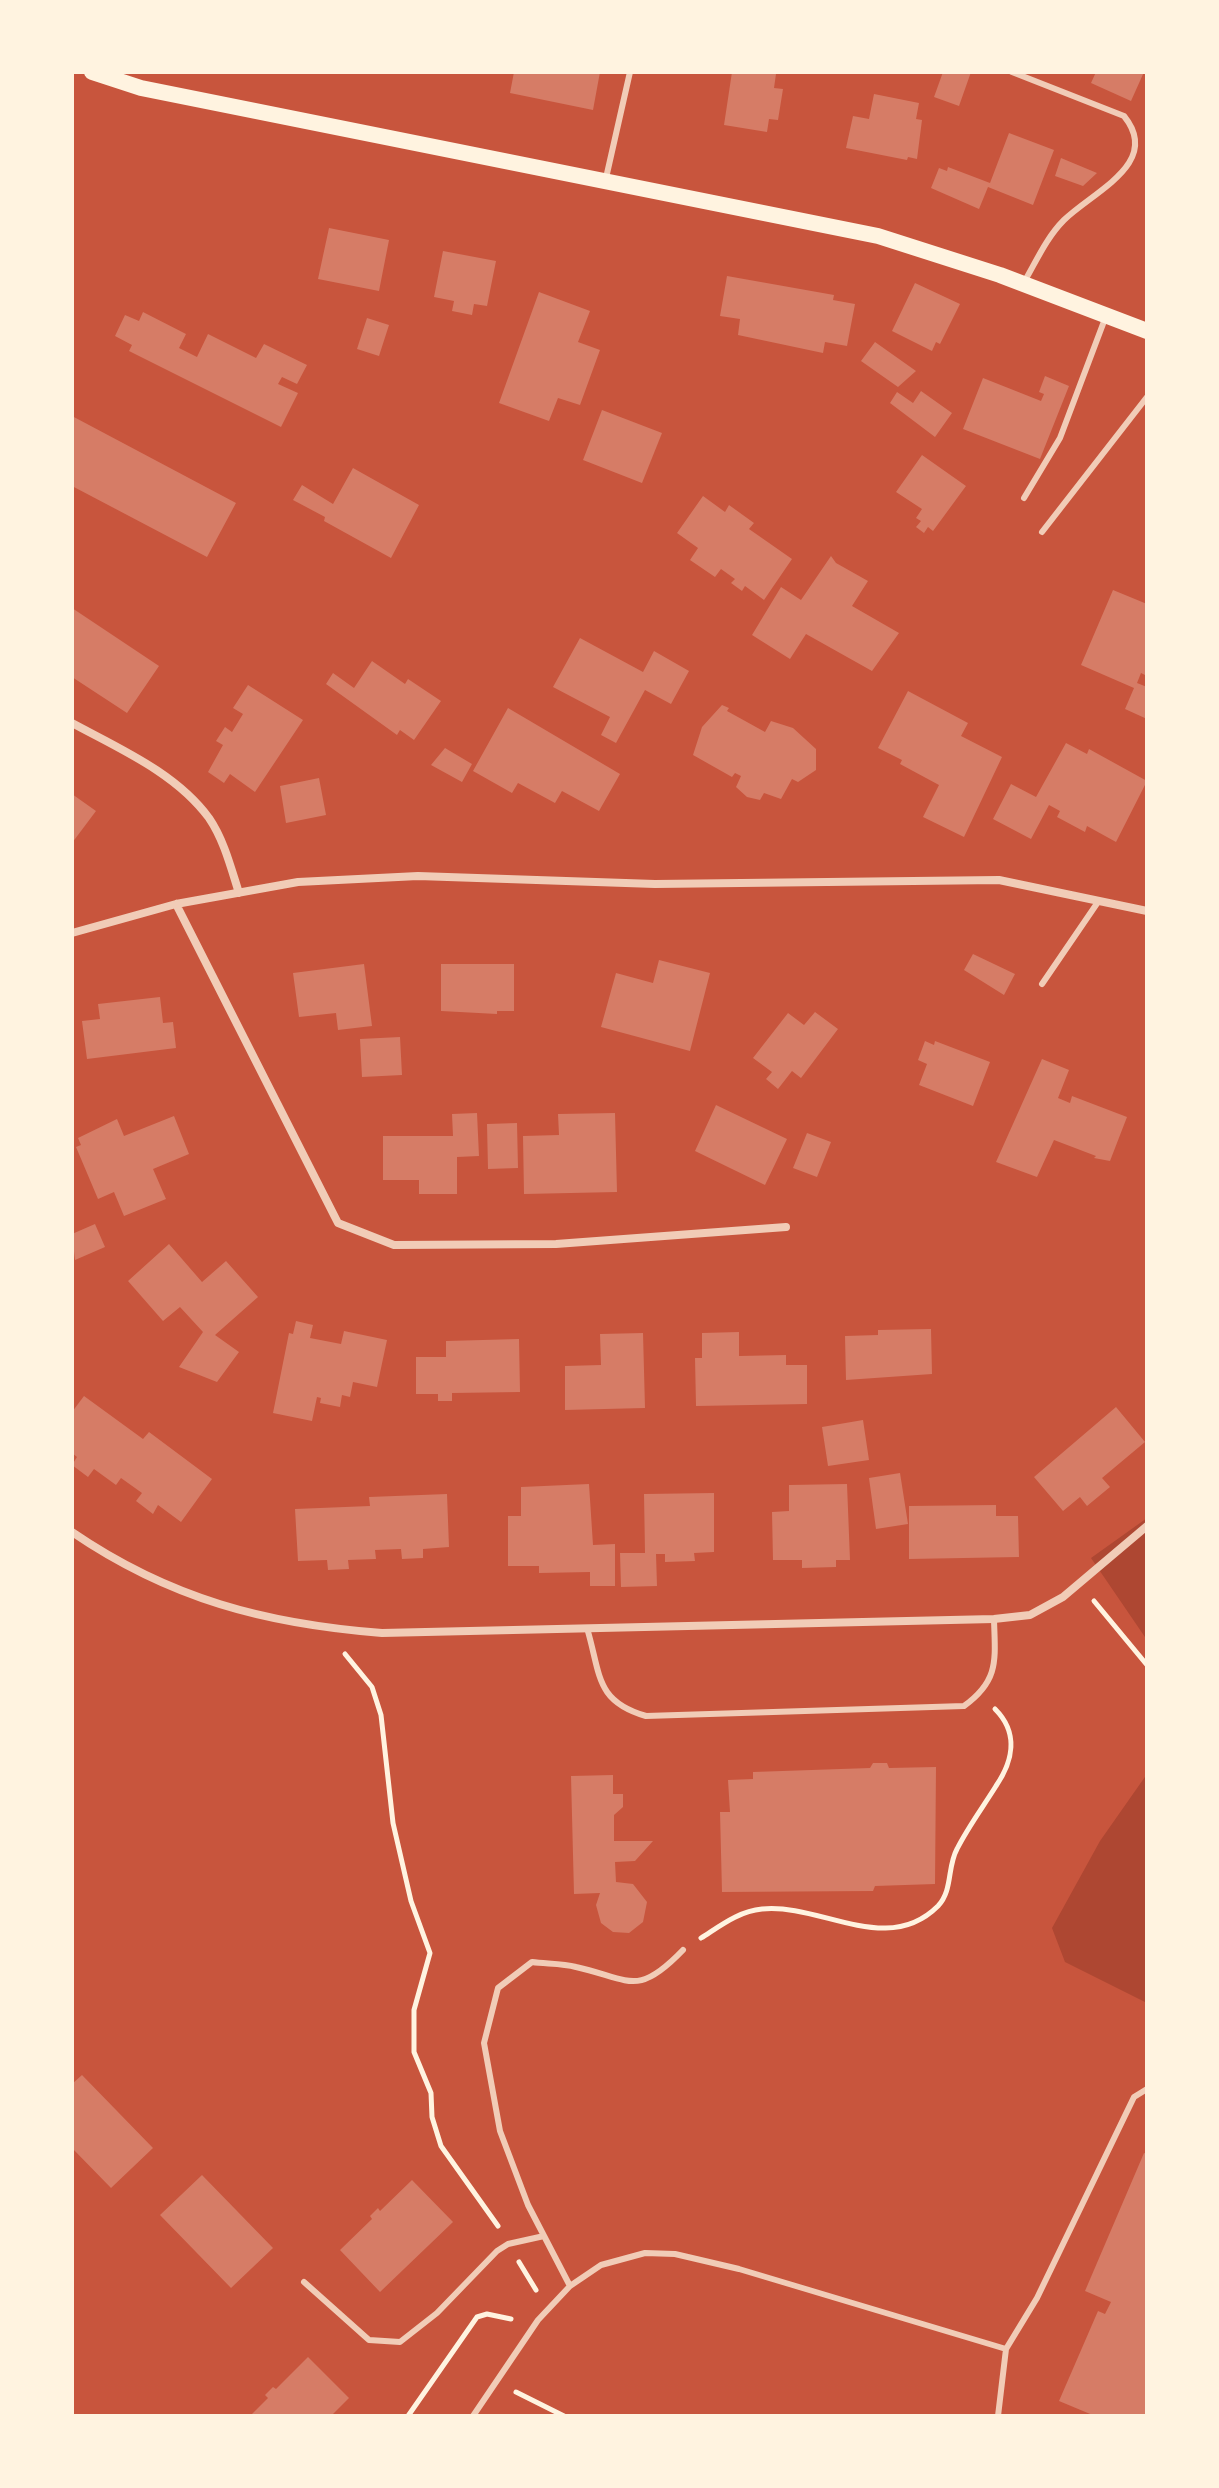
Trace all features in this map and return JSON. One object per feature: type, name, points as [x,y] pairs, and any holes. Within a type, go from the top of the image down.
[{"type":"main road","points":[[92,72],[141,88],[878,236],[1023,284],[1147,331]]},
{"type":"street","points":[[72,723],[145,763],[185,791],[209,819],[224,848],[239,893]]},
{"type":"street","points":[[72,933],[176,904],[298,882],[418,876],[655,884],[999,880],[1147,911]]},
{"type":"street","points":[[176,904],[338,1223],[394,1245],[556,1244],[786,1227]]},
{"type":"street","points":[[72,1532],[152,1581],[207,1603],[319,1628],[382,1633],[994,1619],[1030,1615],[1081,1585],[1147,1526]]},
{"type":"lane","points":[[605,179],[630,72]]},
{"type":"lane","points":[[1012,72],[1124,116],[1134,128],[1138,143],[1133,159],[1121,173],[1049,237],[1023,284]]},
{"type":"lane","points":[[1024,498],[1060,438],[1106,316]]},
{"type":"lane","points":[[1042,532],[1147,397]]},
{"type":"lane","points":[[1042,984],[1098,902]]},
{"type":"lane","points":[[587,1628],[607,1695],[620,1708],[646,1716],[964,1706],[980,1695],[995,1672],[994,1619]]},
{"type":"lane","points":[[570,2286],[544,2236],[500,2131],[484,2043],[498,1988],[532,1962],[575,1966],[627,1983],[662,1972],[683,1950]]},
{"type":"lane","points":[[998,2416],[1006,2349],[1037,2298],[1134,2097],[1147,2089]]},
{"type":"lane","points":[[304,2282],[369,2340],[400,2342],[428,2322],[497,2251],[508,2244],[544,2236]]},
{"type":"lane","points":[[473,2416],[538,2320],[570,2286],[601,2265],[645,2253],[675,2254],[890,2313],[1006,2349]]},
{"type":"path","points":[[1081,1585],[1147,1665]]},
{"type":"path","points":[[319,1628],[372,1687],[381,1715],[393,1823],[411,1901],[430,1953],[414,2010],[414,2052],[431,2093],[432,2117],[441,2146],[536,2290]]},
{"type":"path","points":[[683,1950],[732,1918],[761,1909],[797,1911],[874,1929],[896,1929],[920,1919],[939,1905],[949,1885],[955,1851],[1008,1768],[1012,1735],[1004,1718],[980,1695]]},
{"type":"path","points":[[408,2416],[477,2317],[487,2314],[511,2319]]},
{"type":"path","points":[[515,2391],[564,2416]]},
{"type":"path","points":[[549,2416],[557,2412]]},
{"type":"shaded area","points":[[1147,1518],[1147,1640],[1091,1558]]},
{"type":"shaded area","points":[[1147,1774],[1145,2002],[1065,1962],[1052,1928],[1100,1841]]},
{"type":"building","points":[[514,72],[600,72],[593,110],[510,93]]},
{"type":"building","points":[[732,72],[776,74],[774,88],[783,89],[778,120],[769,119],[767,132],[724,125]]},
{"type":"building","points":[[943,72],[971,72],[959,106],[934,97]]},
{"type":"building","points":[[1096,72],[1144,72],[1131,101],[1091,83]]},
{"type":"building","points":[[874,94],[919,103],[916,119],[922,120],[917,159],[908,157],[907,160],[846,148],[853,116],[869,119]]},
{"type":"building","points":[[1009,133],[1054,150],[1033,205],[988,187],[979,209],[931,188],[939,168],[947,171],[948,167],[990,183]]},
{"type":"building","points":[[1061,158],[1097,173],[1083,186],[1055,176]]},
{"type":"building","points":[[329,228],[389,240],[379,291],[318,279]]},
{"type":"building","points":[[443,251],[496,261],[487,306],[474,304],[472,315],[452,311],[454,301],[434,297]]},
{"type":"building","points":[[727,276],[834,295],[833,300],[855,304],[847,346],[825,342],[823,353],[738,335],[740,319],[720,316]]},
{"type":"building","points":[[915,283],[960,304],[940,344],[936,342],[932,351],[892,331]]},
{"type":"building","points":[[539,292],[590,311],[578,342],[600,350],[580,405],[558,398],[549,421],[499,403]]},
{"type":"building","points":[[143,312],[186,334],[179,348],[197,357],[208,334],[256,358],[264,344],[307,365],[297,384],[282,377],[278,384],[298,393],[281,427],[129,351],[132,345],[115,336],[125,315],[139,321]]},
{"type":"building","points":[[367,318],[389,325],[379,356],[357,349]]},
{"type":"building","points":[[875,342],[916,371],[898,387],[861,361]]},
{"type":"building","points":[[1045,376],[1069,386],[1040,459],[963,429],[983,378],[1041,401],[1044,394],[1039,392]]},
{"type":"building","points":[[921,391],[952,413],[935,437],[890,403],[897,392],[913,403]]},
{"type":"building","points":[[602,410],[662,433],[642,483],[583,460]]},
{"type":"building","points":[[72,416],[236,503],[207,557],[72,486]]},
{"type":"building","points":[[922,455],[966,486],[933,531],[928,527],[924,533],[916,527],[921,521],[916,518],[922,509],[896,492]]},
{"type":"building","points":[[353,468],[419,505],[391,558],[293,500],[302,485],[333,504]]},
{"type":"building","points":[[703,496],[725,512],[729,505],[754,523],[749,529],[792,559],[764,600],[745,586],[742,591],[731,583],[735,579],[721,569],[715,577],[690,560],[698,548],[677,533]]},
{"type":"building","points":[[831,556],[836,563],[868,581],[852,606],[899,633],[872,671],[806,634],[790,659],[752,635],[781,587],[801,600]]},
{"type":"building","points":[[1113,590],[1147,604],[1147,676],[1141,673],[1137,683],[1147,687],[1147,719],[1125,709],[1134,688],[1081,665]]},
{"type":"building","points":[[72,608],[159,666],[127,713],[72,677]]},
{"type":"building","points":[[580,638],[643,672],[654,651],[689,671],[671,704],[645,690],[616,743],[601,735],[610,717],[553,687]]},
{"type":"building","points":[[372,661],[405,684],[408,679],[441,701],[414,740],[400,730],[397,735],[326,684],[333,673],[354,688]]},
{"type":"building","points":[[248,685],[303,720],[255,792],[230,774],[224,783],[208,772],[223,745],[216,741],[225,727],[232,732],[243,714],[233,708]]},
{"type":"building","points":[[908,691],[968,723],[961,736],[1002,757],[964,837],[923,817],[939,785],[878,748]]},
{"type":"building","points":[[722,705],[729,708],[727,711],[765,732],[771,721],[793,728],[816,749],[816,770],[798,782],[792,779],[781,799],[764,793],[760,800],[747,797],[736,787],[741,776],[735,773],[732,777],[693,755],[702,727]]},
{"type":"building","points":[[508,708],[620,774],[599,811],[562,791],[555,803],[518,783],[512,793],[473,771]]},
{"type":"building","points":[[1066,743],[1087,754],[1089,749],[1147,781],[1116,842],[1087,826],[1085,832],[1057,817],[1060,811],[1049,805],[1031,839],[993,819],[1011,784],[1036,797]]},
{"type":"building","points":[[445,748],[472,764],[462,782],[431,765]]},
{"type":"building","points":[[319,778],[326,815],[286,823],[280,786]]},
{"type":"building","points":[[72,794],[96,811],[72,843]]},
{"type":"building","points":[[973,954],[1015,974],[1004,995],[964,970]]},
{"type":"building","points":[[659,960],[710,973],[690,1051],[601,1027],[616,973],[653,983]]},
{"type":"building","points":[[364,964],[372,1026],[338,1030],[336,1013],[299,1017],[293,973]]},
{"type":"building","points":[[441,964],[514,964],[514,1011],[497,1011],[497,1014],[441,1011]]},
{"type":"building","points":[[160,997],[163,1023],[173,1022],[176,1048],[87,1059],[82,1021],[100,1019],[98,1004]]},
{"type":"building","points":[[815,1012],[838,1029],[801,1078],[792,1071],[778,1089],[766,1079],[772,1072],[753,1058],[788,1013],[804,1025]]},
{"type":"building","points":[[400,1037],[402,1075],[362,1077],[360,1039]]},
{"type":"building","points":[[925,1041],[934,1045],[935,1041],[990,1062],[973,1106],[919,1085],[927,1064],[918,1060]]},
{"type":"building","points":[[1042,1059],[1069,1070],[1058,1098],[1070,1103],[1072,1096],[1127,1117],[1110,1161],[1094,1158],[1096,1156],[1054,1140],[1037,1177],[996,1162]]},
{"type":"building","points":[[716,1105],[787,1139],[765,1185],[695,1151]]},
{"type":"building","points":[[477,1113],[479,1156],[457,1157],[457,1194],[419,1194],[419,1180],[383,1180],[383,1136],[453,1136],[452,1114]]},
{"type":"building","points":[[615,1113],[617,1192],[524,1194],[523,1136],[559,1135],[558,1114]]},
{"type":"building","points":[[174,1116],[189,1154],[153,1169],[166,1199],[124,1216],[114,1192],[98,1199],[76,1147],[81,1145],[78,1138],[117,1119],[124,1136]]},
{"type":"building","points":[[517,1123],[518,1168],[488,1169],[487,1124]]},
{"type":"building","points":[[807,1133],[831,1142],[817,1177],[793,1168]]},
{"type":"building","points":[[95,1224],[105,1247],[75,1260],[72,1234]]},
{"type":"building","points":[[169,1244],[202,1282],[226,1261],[258,1297],[215,1335],[239,1352],[217,1382],[179,1367],[203,1332],[180,1307],[163,1321],[128,1281]]},
{"type":"building","points":[[296,1321],[313,1325],[310,1338],[341,1344],[344,1331],[387,1340],[377,1387],[353,1382],[350,1397],[342,1395],[340,1407],[320,1403],[321,1398],[317,1397],[312,1421],[273,1413],[289,1333],[293,1334]]},
{"type":"building","points":[[931,1329],[932,1374],[846,1380],[845,1336],[878,1335],[878,1330]]},
{"type":"building","points":[[739,1332],[739,1356],[786,1355],[786,1365],[807,1365],[807,1404],[696,1406],[695,1358],[702,1358],[702,1333]]},
{"type":"building","points":[[643,1333],[645,1408],[565,1410],[565,1366],[601,1365],[600,1334]]},
{"type":"building","points":[[519,1339],[520,1392],[452,1393],[452,1401],[438,1401],[438,1394],[416,1394],[416,1357],[446,1357],[446,1341]]},
{"type":"building","points":[[84,1396],[143,1439],[149,1432],[212,1479],[181,1522],[158,1505],[153,1514],[136,1501],[142,1493],[121,1478],[116,1485],[94,1469],[88,1477],[72,1465],[77,1457],[72,1453],[72,1412]]},
{"type":"building","points":[[1116,1407],[1145,1442],[1102,1478],[1110,1487],[1087,1506],[1080,1497],[1063,1511],[1034,1477]]},
{"type":"building","points":[[863,1420],[869,1460],[828,1466],[822,1427]]},
{"type":"building","points":[[900,1473],[908,1524],[876,1529],[869,1478]]},
{"type":"building","points":[[589,1484],[593,1545],[615,1544],[615,1586],[590,1586],[590,1572],[539,1573],[539,1566],[508,1566],[508,1516],[521,1516],[521,1487]]},
{"type":"building","points":[[847,1484],[850,1560],[836,1560],[836,1567],[802,1568],[802,1560],[773,1560],[772,1512],[789,1511],[789,1485]]},
{"type":"building","points":[[714,1493],[714,1552],[694,1553],[695,1561],[665,1562],[665,1554],[656,1554],[657,1586],[621,1587],[620,1553],[645,1553],[644,1494]]},
{"type":"building","points":[[447,1494],[449,1547],[423,1549],[423,1558],[402,1559],[401,1549],[375,1550],[376,1559],[348,1560],[349,1569],[328,1570],[327,1560],[298,1561],[295,1509],[370,1506],[369,1497]]},
{"type":"building","points":[[996,1505],[996,1516],[1018,1516],[1019,1557],[909,1559],[909,1506]]},
{"type":"building","points":[[873,1763],[887,1763],[889,1768],[936,1767],[935,1884],[875,1886],[873,1891],[722,1892],[720,1812],[730,1812],[728,1780],[753,1779],[753,1772],[870,1768]]},
{"type":"building","points":[[613,1775],[613,1794],[623,1794],[623,1807],[614,1815],[614,1841],[653,1841],[635,1861],[615,1862],[616,1882],[633,1884],[647,1902],[643,1922],[629,1933],[613,1932],[601,1923],[596,1905],[600,1893],[574,1894],[571,1776]]},
{"type":"building","points":[[82,2075],[153,2148],[111,2188],[72,2148],[72,2084]]},
{"type":"building","points":[[1144,2153],[1147,2154],[1147,2416],[1095,2416],[1059,2401],[1098,2311],[1105,2314],[1111,2302],[1085,2291]]},
{"type":"building","points":[[202,2175],[273,2248],[231,2288],[160,2215]]},
{"type":"building","points":[[412,2180],[453,2222],[380,2292],[340,2250],[372,2219],[370,2216],[378,2208],[380,2211]]},
{"type":"building","points":[[308,2357],[349,2398],[331,2416],[250,2416],[268,2398],[265,2395],[273,2387],[276,2389]]}]
